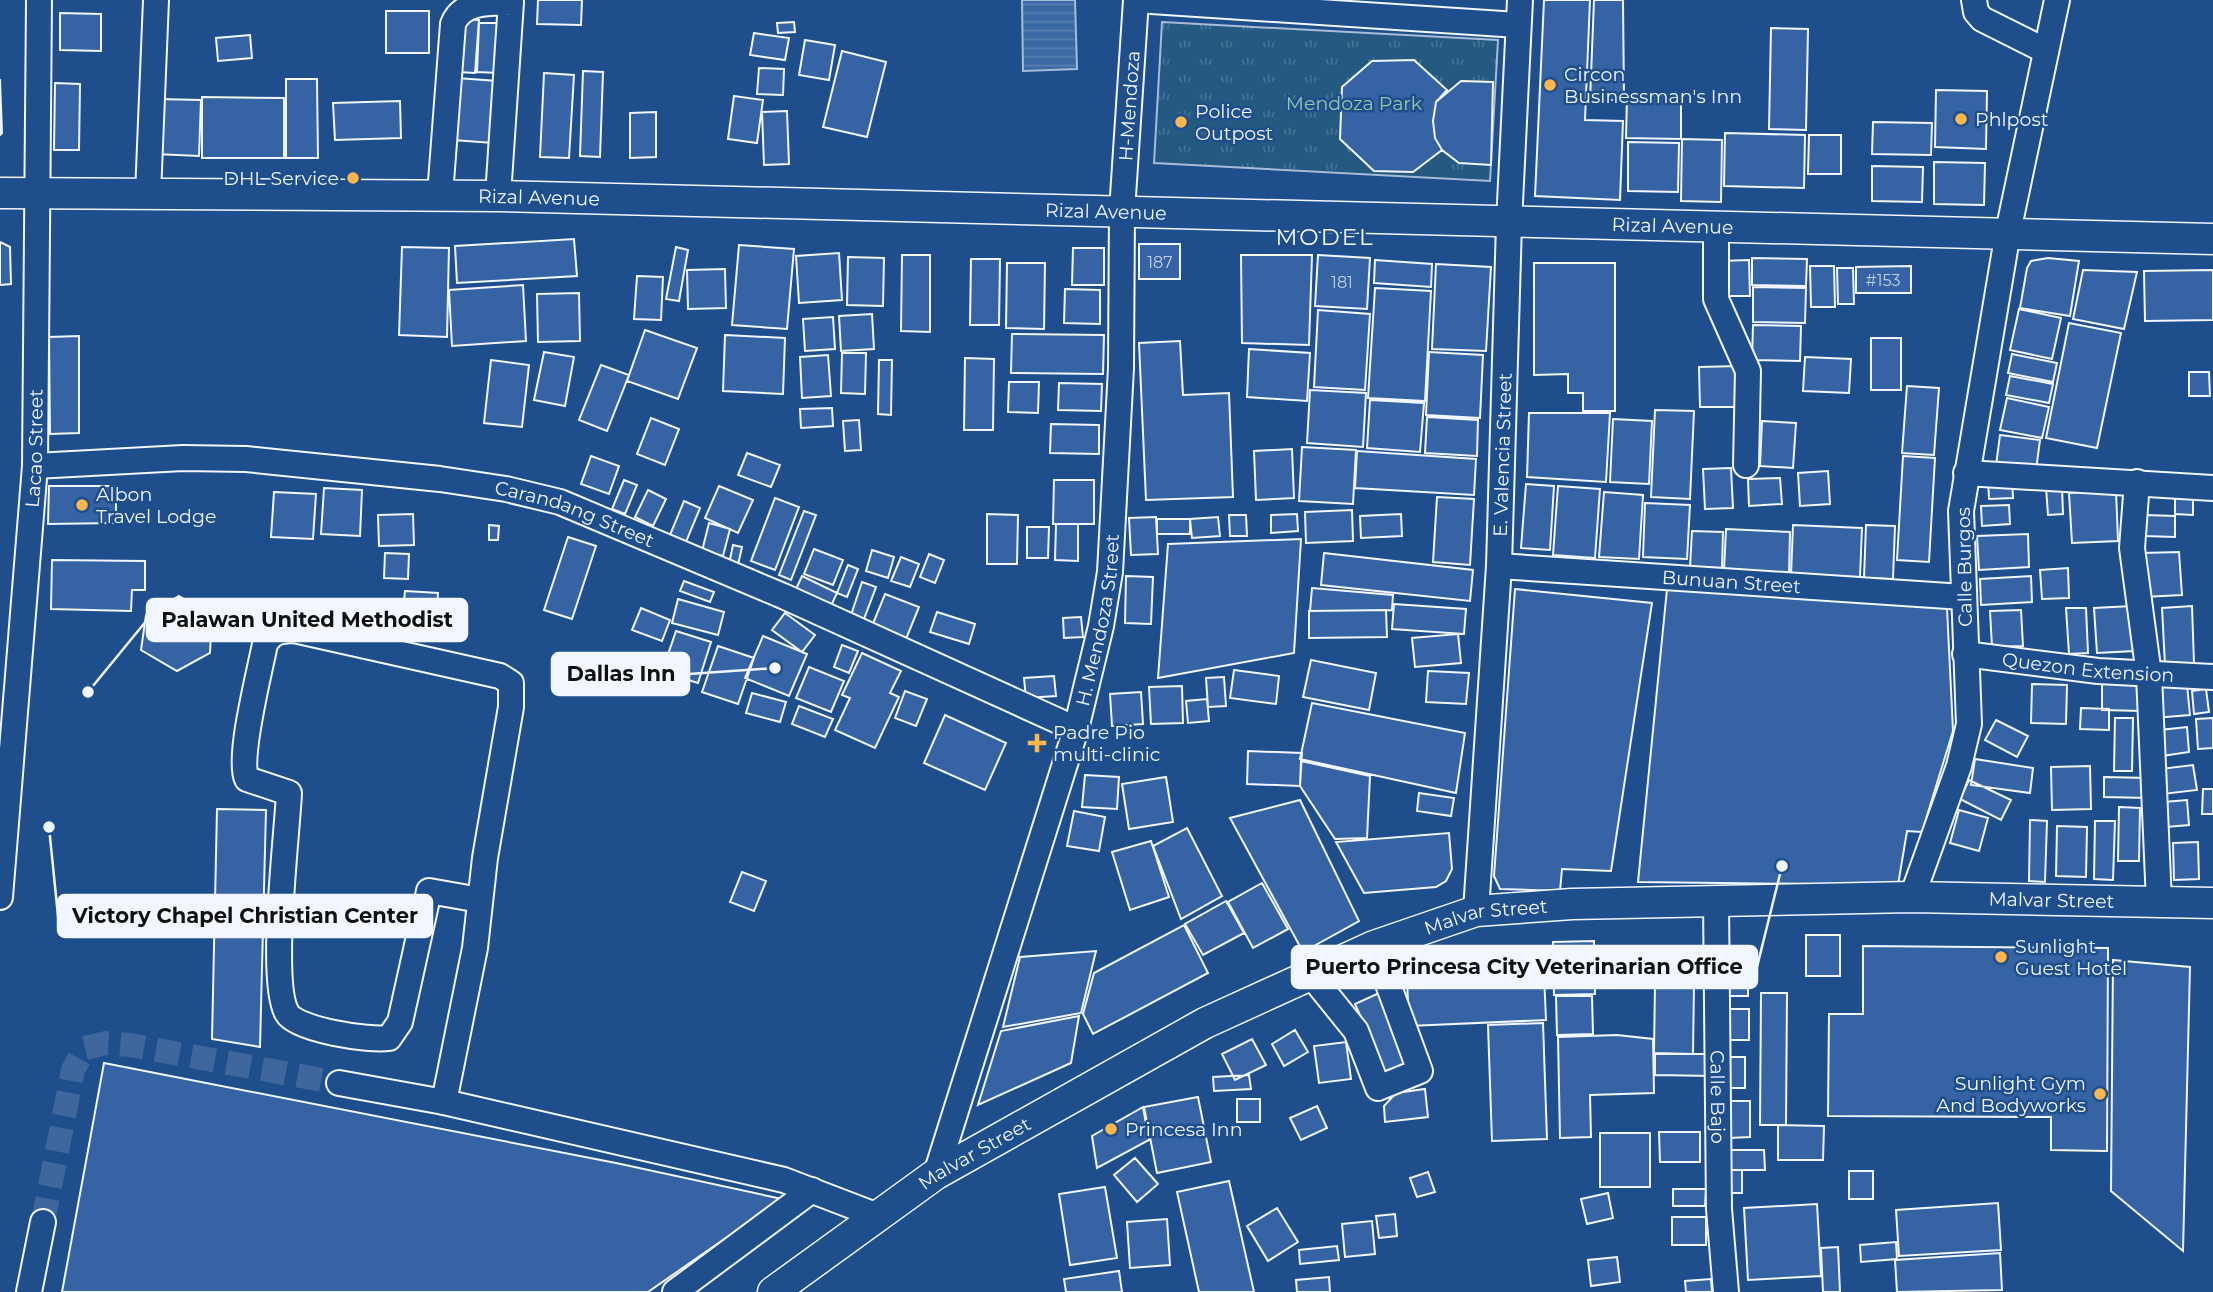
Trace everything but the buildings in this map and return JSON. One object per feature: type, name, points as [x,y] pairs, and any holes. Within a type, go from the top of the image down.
[{"type":"main road","name":"Rizal Avenue","points":[[0,193],[498,196],[1509,223],[2008,232],[2145,240],[2213,239]]},
{"type":"main road","name":"Malvar Street","points":[[773,1292],[936,1174],[1205,1023],[1374,946],[1476,911],[1572,904],[1912,897],[2213,903]]},
{"type":"street","name":"Lacao Street","points":[[0,897],[34,466],[39,0]]},
{"type":"street","points":[[148,194],[156,0]]},
{"type":"street","points":[[1136,0],[1519,12]]},
{"type":"street","name":"H-Mendoza","points":[[1122,211],[1136,0]]},
{"type":"street","points":[[1974,0],[1976,12],[1982,19],[2046,51]]},
{"type":"street","name":"Calle Burgos","points":[[1912,897],[1969,724],[1961,511],[2008,232],[2057,0]]},
{"type":"street","points":[[440,195],[452,38],[457,7],[511,1],[498,196]]},
{"type":"street","name":"E. Valencia Street","points":[[1476,911],[1499,566],[1509,223],[1519,12]]},
{"type":"street","name":"H. Mendoza Street","points":[[936,1174],[1076,729],[1101,626],[1110,572],[1121,368],[1122,211]]},
{"type":"street","points":[[1716,227],[1716,299],[1748,371],[1746,465]]},
{"type":"street","name":"Carandang Street","points":[[34,466],[183,457],[246,459],[440,479],[506,489],[560,502],[783,596],[1076,729]]},
{"type":"street","points":[[1966,473],[2213,488]]},
{"type":"street","points":[[2137,482],[2132,548],[2149,675],[2159,902]]},
{"type":"street","name":"Bunuan Street","points":[[1499,566],[1963,597]]},
{"type":"street","points":[[444,1102],[475,948],[480,900],[511,707],[511,683],[500,676],[295,631],[277,631],[270,636],[265,644],[244,771],[247,779],[253,782],[289,793],[279,950],[282,1000],[287,1014],[293,1020],[318,1029],[377,1040],[389,1038],[400,1022],[429,891],[480,900]]},
{"type":"street","name":"Quezon Extension","points":[[1965,654],[2149,675],[2213,677]]},
{"type":"street","name":"Calle Bajo","points":[[1716,901],[1719,1209],[1726,1292]]},
{"type":"street","points":[[1310,974],[1356,1031],[1378,1088],[1420,1071],[1374,946]]},
{"type":"street","points":[[340,1083],[444,1102],[784,1180],[878,1216]]},
{"type":"street","points":[[675,1292],[812,1191]]},
{"type":"street","points":[[29,1292],[43,1222]]},
{"type":"green space","name":"Mendoza Park","points":[[1162,22],[1498,40],[1490,181],[1154,163]]},
{"type":"shaded area","points":[[1022,0],[1075,0],[1077,69],[1023,71]]},
{"type":"tunnel","points":[[43,1222],[73,1070],[85,1048],[106,1043],[130,1045],[339,1083]]},
{"type":"place","name":"Circon Businessman's Inn","points":[[1550,85]]},
{"type":"place","name":"Phlpost","points":[[1961,119]]},
{"type":"place","name":"Police Outpost","points":[[1181,122]]},
{"type":"place","name":"DHL Service","points":[[353,178]]},
{"type":"place","name":"Albon Travel Lodge","points":[[82,505]]},
{"type":"place","name":"Dallas Inn","points":[[775,668]]},
{"type":"place","name":"Palawan United Methodist","points":[[88,692]]},
{"type":"place","name":"Padre Pio multi-clinic","points":[[1037,743]]},
{"type":"place","name":"Victory Chapel Christian Center","points":[[49,827]]},
{"type":"place","name":"Puerto Princesa City Veterinarian Office","points":[[1782,866]]},
{"type":"place","name":"Sunlight Guest Hotel","points":[[2001,957]]},
{"type":"place","name":"Sunlight Gym And Bodyworks","points":[[2100,1094]]},
{"type":"place","name":"Princesa Inn","points":[[1111,1129]]},
{"type":"district","name":"MODEL","points":[[1325,237]]}]
